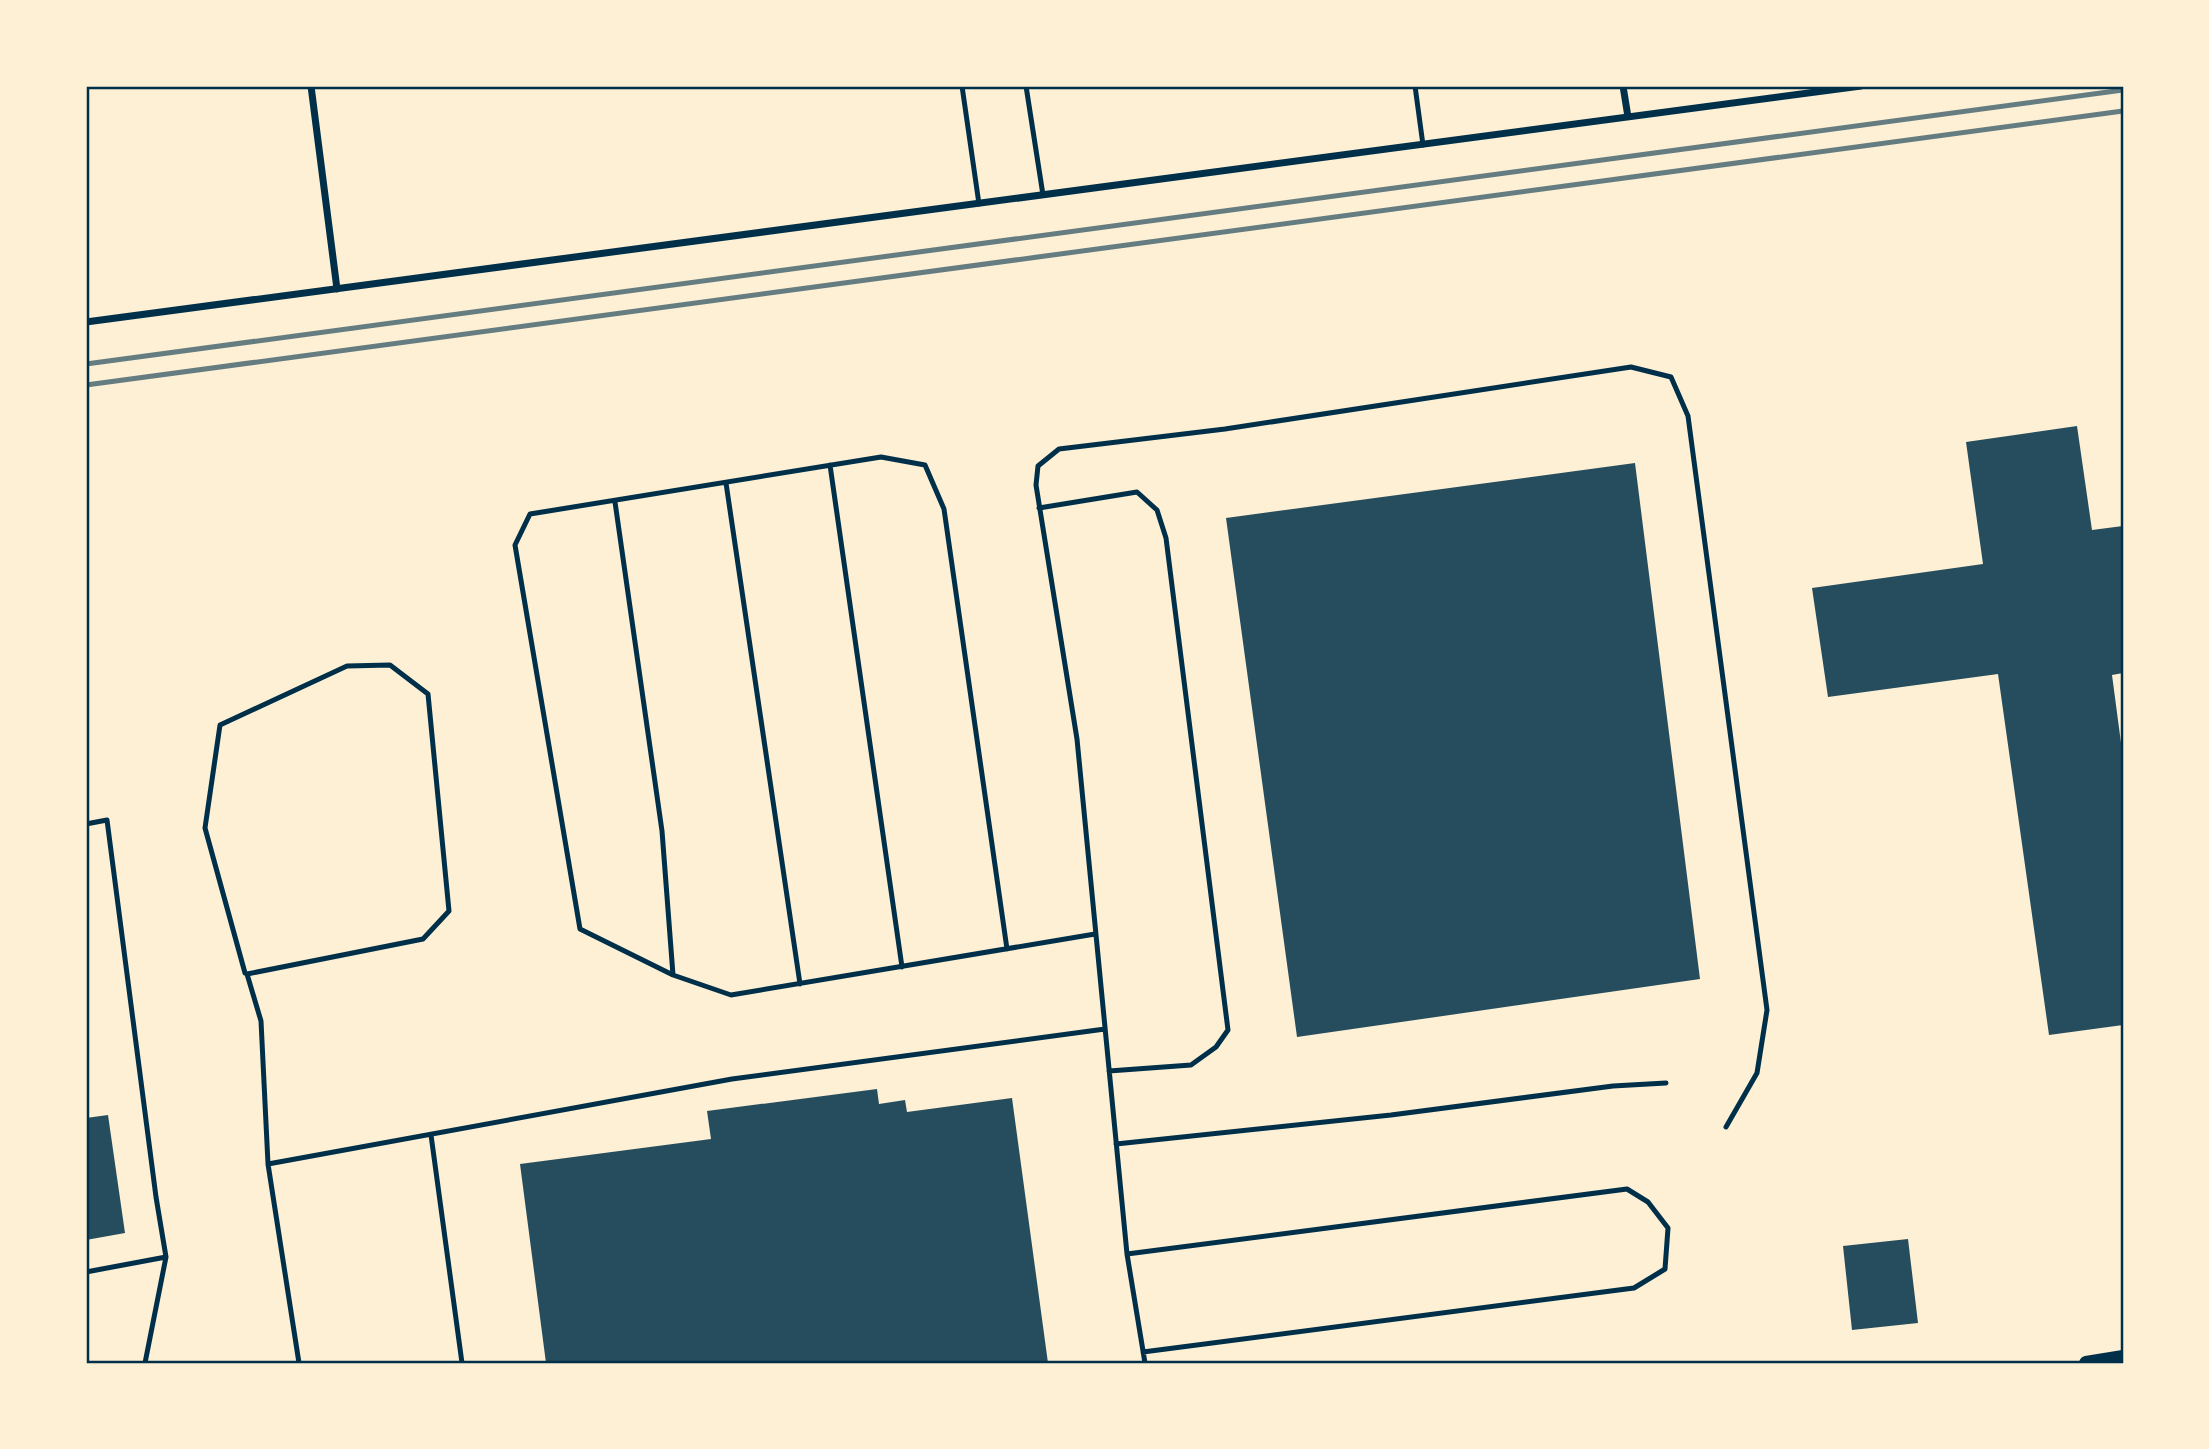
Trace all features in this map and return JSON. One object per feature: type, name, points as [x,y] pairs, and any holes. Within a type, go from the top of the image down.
[{"type":"main road","points":[[2086,1363],[2123,1357]]},
{"type":"street","points":[[311,86],[337,289]]},
{"type":"street","points":[[1623,86],[1628,117]]},
{"type":"street","points":[[86,322],[1861,86]]},
{"type":"lane","points":[[962,86],[979,204]]},
{"type":"lane","points":[[1026,86],[1043,195]]},
{"type":"lane","points":[[1415,86],[1423,145]]},
{"type":"lane","points":[[1145,1363],[1127,1254],[1077,739],[1036,485],[1038,466],[1059,450],[1214,430],[1631,368],[1671,377],[1689,416],[1767,1010],[1757,1073],[1726,1127]]},
{"type":"lane","points":[[1007,949],[944,509],[925,465],[881,457],[530,514],[515,545],[580,929],[673,975],[731,995],[902,967],[1095,934]]},
{"type":"lane","points":[[830,465],[902,967]]},
{"type":"lane","points":[[726,482],[800,984]]},
{"type":"lane","points":[[1039,509],[1137,492],[1157,510],[1167,538],[1228,1030],[1216,1047],[1191,1065],[1109,1071]]},
{"type":"lane","points":[[615,502],[662,831],[673,975]]},
{"type":"lane","points":[[247,974],[423,939],[449,911],[428,694],[390,665],[347,666],[220,725],[205,828],[245,974],[261,1021],[268,1164],[299,1363]]},
{"type":"lane","points":[[86,824],[107,820],[166,1257],[145,1363]]},
{"type":"lane","points":[[268,1164],[732,1079],[1105,1029]]},
{"type":"lane","points":[[1116,1144],[1391,1115],[1613,1086],[1667,1083]]},
{"type":"lane","points":[[431,1135],[462,1363]]},
{"type":"lane","points":[[1127,1254],[1627,1189],[1647,1202],[1668,1228],[1665,1269],[1634,1288],[1143,1352]]},
{"type":"lane","points":[[86,1272],[166,1257]]},
{"type":"building","points":[[2077,426],[2092,530],[2123,526],[2123,673],[2112,675],[2123,758],[2123,1025],[2049,1035],[1998,674],[1828,697],[1812,588],[1983,564],[1966,442]]},
{"type":"building","points":[[1635,463],[1700,979],[1297,1037],[1226,518]]},
{"type":"building","points":[[877,1089],[879,1104],[905,1100],[907,1112],[1012,1098],[1048,1363],[546,1363],[520,1164],[711,1139],[707,1111]]},
{"type":"building","points":[[108,1115],[125,1233],[86,1240],[86,1118]]},
{"type":"building","points":[[1908,1239],[1918,1323],[1852,1330],[1843,1246]]},
{"type":"railway","points":[[86,364],[2123,90]]},
{"type":"railway","points":[[86,385],[2123,111]]}]
